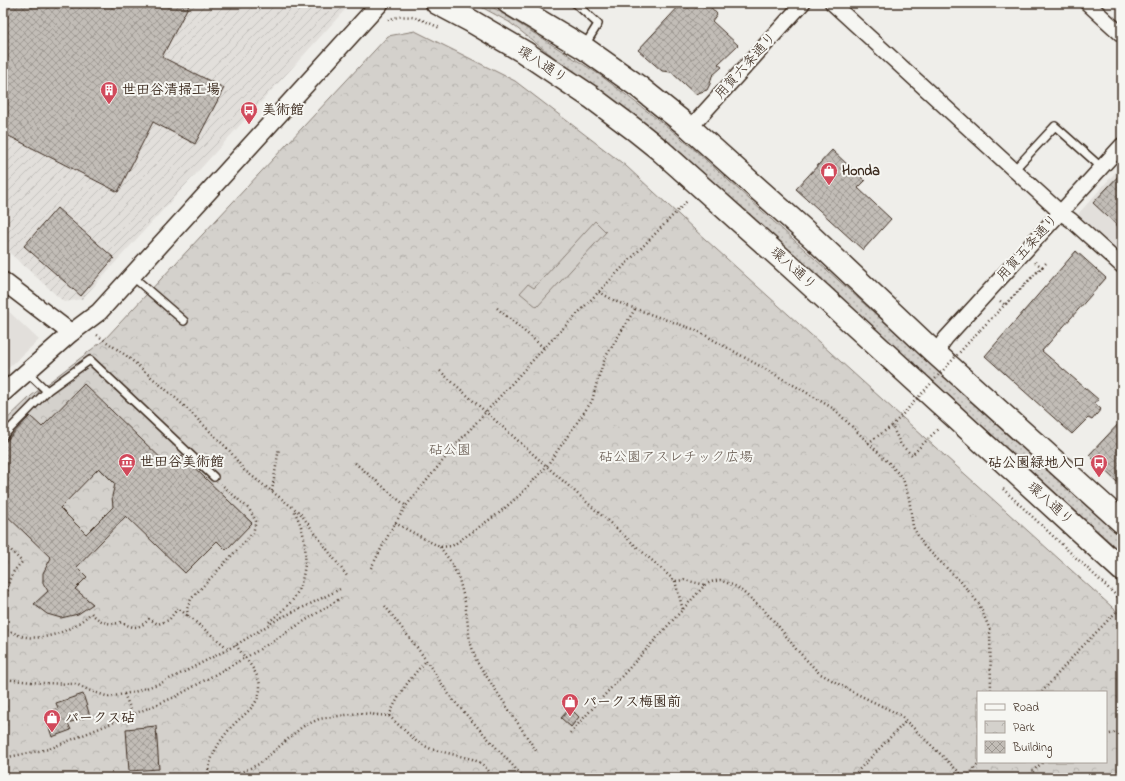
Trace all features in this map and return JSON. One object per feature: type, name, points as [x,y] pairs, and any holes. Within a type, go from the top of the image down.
[{"type":"main road","name":"環八通り","points":[[437,3],[530,56],[591,97],[660,150],[792,268],[1122,570]]},
{"type":"main road","points":[[509,3],[584,48],[639,87],[690,128],[814,238],[935,353],[1122,522]]},
{"type":"street","points":[[6,401],[27,372],[86,333],[99,312],[380,3]]},
{"type":"street","name":"用賀六条通り","points":[[690,128],[803,3]]},
{"type":"street","points":[[832,3],[1061,213],[1071,220],[1122,266]]},
{"type":"street","points":[[1086,3],[1122,35]]},
{"type":"street","name":"用賀五条通り","points":[[935,353],[946,338],[1122,144]]},
{"type":"street","points":[[3,281],[86,333]]},
{"type":"lane","points":[[575,3],[598,24],[584,48]]},
{"type":"lane","points":[[1014,170],[1055,126],[1101,167]]},
{"type":"lane","points":[[132,276],[184,321]]},
{"type":"lane","points":[[3,436],[47,392],[90,360],[214,477]]},
{"type":"lane","points":[[27,372],[47,392]]},
{"type":"path","points":[[383,22],[393,18],[407,16],[421,18],[441,28]]},
{"type":"path","points":[[371,568],[395,523],[406,506],[454,447],[544,348],[688,200],[683,195]]},
{"type":"path","points":[[998,298],[1005,305],[1048,260]]},
{"type":"path","points":[[868,442],[892,426],[980,330],[1042,267],[1034,261]]},
{"type":"path","points":[[599,292],[617,302],[696,330],[834,409],[868,442],[903,479],[909,498],[913,527],[924,546],[961,582],[979,604],[990,630],[991,691]]},
{"type":"path","points":[[497,308],[544,348]]},
{"type":"path","points":[[440,547],[452,546],[499,512],[521,494],[546,466],[592,401],[606,358],[635,309]]},
{"type":"path","points":[[86,333],[102,329]]},
{"type":"path","points":[[86,333],[128,357],[179,401],[229,450],[244,470],[300,514],[348,576]]},
{"type":"path","points":[[440,371],[675,581],[683,610]]},
{"type":"path","points":[[3,414],[6,401]]},
{"type":"path","points":[[909,402],[915,408]]},
{"type":"path","points":[[892,426],[901,445],[912,456],[938,429],[933,424]]},
{"type":"path","points":[[272,492],[279,448]]},
{"type":"path","points":[[355,463],[406,506]]},
{"type":"path","points":[[188,617],[187,609],[190,599],[253,533],[256,521],[249,509],[214,477]]},
{"type":"path","points":[[1002,488],[1122,601]]},
{"type":"path","points":[[264,627],[284,609],[297,594],[302,577],[305,557],[304,542],[302,529],[293,508]]},
{"type":"path","points":[[395,523],[440,547],[450,562],[459,579],[465,602],[470,642],[477,662],[537,752]]},
{"type":"path","points":[[3,542],[22,562],[12,572],[6,601],[3,604]]},
{"type":"path","points":[[675,581],[685,580],[705,585]]},
{"type":"path","points":[[570,733],[705,585],[720,580],[736,587],[763,608],[796,649],[819,673],[853,692],[900,715],[965,778],[979,763]]},
{"type":"path","points":[[3,679],[41,683],[76,684],[109,697],[134,692],[161,683],[229,649],[280,618],[340,589]]},
{"type":"path","points":[[3,758],[49,749],[175,697],[244,658],[341,598]]},
{"type":"path","points":[[385,606],[452,699],[524,778]]},
{"type":"path","points":[[3,630],[8,630],[22,636],[42,637],[54,635],[76,625],[91,613],[96,619],[108,624],[122,622],[132,628],[139,627],[149,619],[158,624],[163,623],[169,620],[178,608],[229,649]]},
{"type":"path","points":[[1043,691],[1077,652],[1117,611],[1122,608]]},
{"type":"path","points":[[207,778],[208,769],[216,747],[228,729],[251,709],[258,698],[260,687],[258,678],[236,645]]},
{"type":"path","points":[[389,716],[407,682],[426,661]]},
{"type":"path","points":[[124,694],[133,714]]},
{"type":"path","points":[[168,776],[190,775],[207,778],[235,775],[259,764],[302,727],[319,719],[360,713],[389,716],[417,742],[431,749],[472,759],[488,770],[493,778]]},
{"type":"path","points":[[851,778],[906,721]]},
{"type":"path","points":[[1107,735],[1122,731]]},
{"type":"path","points":[[1028,778],[1035,768],[1042,763]]},
{"type":"shaded area","points":[[3,3],[351,3],[82,299],[64,302],[3,247]]},
{"type":"shaded area","points":[[1122,165],[1122,260],[1078,222],[1079,213]]},
{"type":"shaded area","points":[[3,306],[39,340],[3,373]]},
{"type":"green space","points":[[474,3],[485,3],[494,8],[600,75],[695,150],[1122,538],[1122,553],[679,151],[606,94],[560,62],[509,22]]},
{"type":"green space","name":"砧公園","points":[[415,31],[515,81],[626,166],[1122,616],[1122,778],[3,778],[3,423],[31,396],[104,340],[388,36]]},
{"type":"green space","points":[[595,221],[606,232],[537,307],[520,293],[528,284],[534,288]]},
{"type":"building","name":"世田谷清掃工場","points":[[3,3],[190,3],[162,57],[224,88],[195,144],[153,122],[118,192],[3,133]]},
{"type":"building","points":[[682,3],[707,3],[717,14],[712,21],[738,45],[718,64],[722,67],[712,76],[707,90],[695,94],[671,72],[662,71],[638,50]]},
{"type":"building","points":[[832,150],[865,181],[858,188],[891,219],[863,250],[796,189]]},
{"type":"building","points":[[1122,172],[1122,230],[1093,203]]},
{"type":"building","points":[[57,208],[114,258],[81,296],[24,246]]},
{"type":"building","points":[[1076,251],[1106,278],[1042,351],[1099,400],[1094,403],[1101,409],[1092,420],[1088,418],[1072,434],[985,356]]},
{"type":"building","points":[[84,384],[170,467],[181,455],[252,523],[226,550],[217,541],[185,573],[126,516],[77,567],[87,577],[75,589],[93,604],[78,614],[61,618],[47,614],[34,604],[48,591],[43,583],[43,573],[51,558],[3,512],[3,444],[30,416],[42,427]],"holes":[[[99,468],[115,484],[112,496],[113,507],[86,534],[60,508]]]},
{"type":"building","points":[[1122,420],[1122,487],[1089,455]]},
{"type":"building","points":[[83,694],[90,716],[68,723],[71,730],[52,737],[46,718],[55,715],[53,710],[58,708],[56,703]]},
{"type":"building","name":"パークス梅園前","points":[[570,708],[579,717],[571,727],[561,718]]},
{"type":"building","points":[[156,726],[159,769],[129,771],[126,729]]},
{"type":"place","name":"世田谷清掃工場","points":[[109,105]]},
{"type":"place","name":"美術館","points":[[249,125]]},
{"type":"place","name":"Honda","points":[[829,186]]},
{"type":"place","name":"世田谷美術館","points":[[127,477]]},
{"type":"place","name":"砧公園緑地入口","points":[[1099,478]]},
{"type":"place","name":"パークス梅園前","points":[[570,717]]},
{"type":"place","name":"パークス砧","points":[[52,733]]},
{"type":"park label","name":"砧公園アスレチック広場","points":[[676,457]]}]
